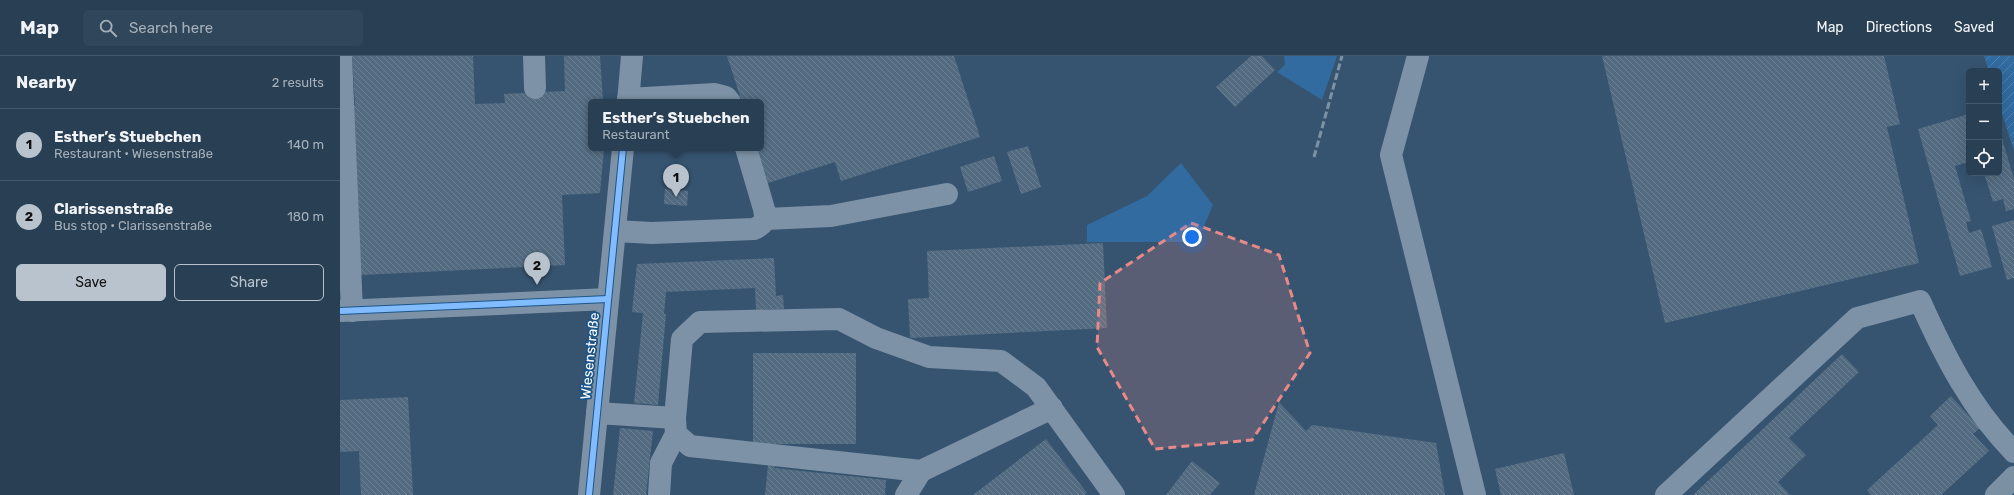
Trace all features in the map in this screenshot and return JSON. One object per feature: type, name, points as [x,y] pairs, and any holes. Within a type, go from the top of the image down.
[{"type":"main road","points":[[1996,495],[2014,477]]},
{"type":"street","points":[[341,56],[346,311],[608,299]]},
{"type":"street","points":[[534,56],[535,88]]},
{"type":"street","points":[[628,99],[632,56]]},
{"type":"street","points":[[1418,56],[1391,155],[1475,495]]},
{"type":"street","points":[[642,99],[715,94],[726,97],[728,99]]},
{"type":"street","name":"Wiesenstraße","points":[[589,495],[623,151]]},
{"type":"street","points":[[615,231],[652,233],[754,229],[761,226],[766,219],[747,151]]},
{"type":"street","points":[[766,219],[831,216],[947,194]]},
{"type":"street","points":[[1666,495],[1857,318],[1920,301],[1941,348],[1959,382],[1996,434],[2014,452]]},
{"type":"street","points":[[660,495],[660,463],[676,426],[682,339],[700,322],[840,319],[876,338],[929,357],[1001,361],[1036,387],[1114,495]]},
{"type":"street","points":[[597,413],[676,426],[690,446],[921,471],[1052,408]]},
{"type":"street","points":[[906,495],[921,471]]},
{"type":"highlighted area","points":[[1191,223],[1279,255],[1310,353],[1252,440],[1155,449],[1097,347],[1100,283]]},
{"type":"shaded area","points":[[1284,56],[1337,56],[1322,100],[1277,72],[1285,65]]},
{"type":"shaded area","points":[[1984,56],[2014,56],[2014,151],[2002,113],[2002,68],[1988,68]]},
{"type":"shaded area","points":[[1181,163],[1213,205],[1197,242],[1087,242],[1087,225],[1147,196]]},
{"type":"building","points":[[352,56],[473,56],[475,104],[505,103],[504,94],[565,91],[564,56],[600,56],[603,99],[588,99],[588,151],[604,151],[600,193],[562,195],[565,265],[361,275],[348,105],[355,105]]},
{"type":"building","points":[[727,56],[954,56],[980,137],[841,181],[835,162],[768,183],[758,151],[764,151],[764,99],[741,99]]},
{"type":"building","points":[[1251,56],[1262,56],[1275,70],[1235,107],[1216,87]]},
{"type":"building","points":[[1602,56],[1884,56],[1900,124],[1887,127],[1919,263],[1665,323]]},
{"type":"building","points":[[1966,115],[1966,163],[1955,166],[1971,221],[1966,222],[1969,233],[1981,229],[1992,267],[1960,276],[1918,129]]},
{"type":"building","points":[[2002,138],[2014,179],[2014,209],[2006,211],[2003,199],[1993,202],[1985,176],[2002,176]]},
{"type":"building","points":[[1028,146],[1041,187],[1021,194],[1007,152]]},
{"type":"building","points":[[994,156],[1002,181],[968,192],[960,167]]},
{"type":"building","points":[[665,189],[688,191],[687,206],[664,204]]},
{"type":"building","points":[[2014,220],[2014,278],[2007,280],[1992,226]]},
{"type":"building","points":[[1103,243],[1107,328],[910,338],[908,299],[929,298],[927,251]]},
{"type":"building","points":[[774,258],[776,296],[783,295],[784,309],[756,310],[755,288],[666,292],[664,314],[666,314],[658,405],[634,403],[643,313],[632,312],[637,264]]},
{"type":"building","points":[[753,353],[856,353],[856,444],[753,444]]},
{"type":"building","points":[[1842,354],[1859,372],[1789,438],[1806,455],[1778,482],[1790,495],[1693,495]]},
{"type":"building","points":[[1951,396],[1980,428],[1973,434],[1989,451],[1941,495],[1871,495],[1867,490],[1938,425],[1930,416]]},
{"type":"building","points":[[408,397],[413,495],[361,495],[359,451],[340,452],[340,400]]},
{"type":"building","points":[[1279,402],[1306,431],[1312,425],[1436,443],[1445,495],[1254,495]]},
{"type":"building","points":[[620,428],[653,431],[646,495],[613,495]]},
{"type":"building","points":[[1046,439],[1087,493],[1084,495],[973,495]]},
{"type":"building","points":[[1564,453],[1574,495],[1501,495],[1495,469]]},
{"type":"building","points":[[1192,461],[1220,483],[1210,495],[1166,495]]},
{"type":"building","points":[[768,465],[775,466],[774,468],[886,480],[885,495],[765,495]]},
{"type":"tram line","points":[[2011,495],[2014,492]]},
{"type":"railway","points":[[1314,157],[1342,56]]},
{"type":"cycle path","points":[[589,495],[623,151]]},
{"type":"cycle path","points":[[340,311],[608,299]]},
{"type":"place","name":"Esther’s Stuebchen","points":[[676,197]]},
{"type":"place","name":"Clarissenstraße","points":[[537,285]]}]
